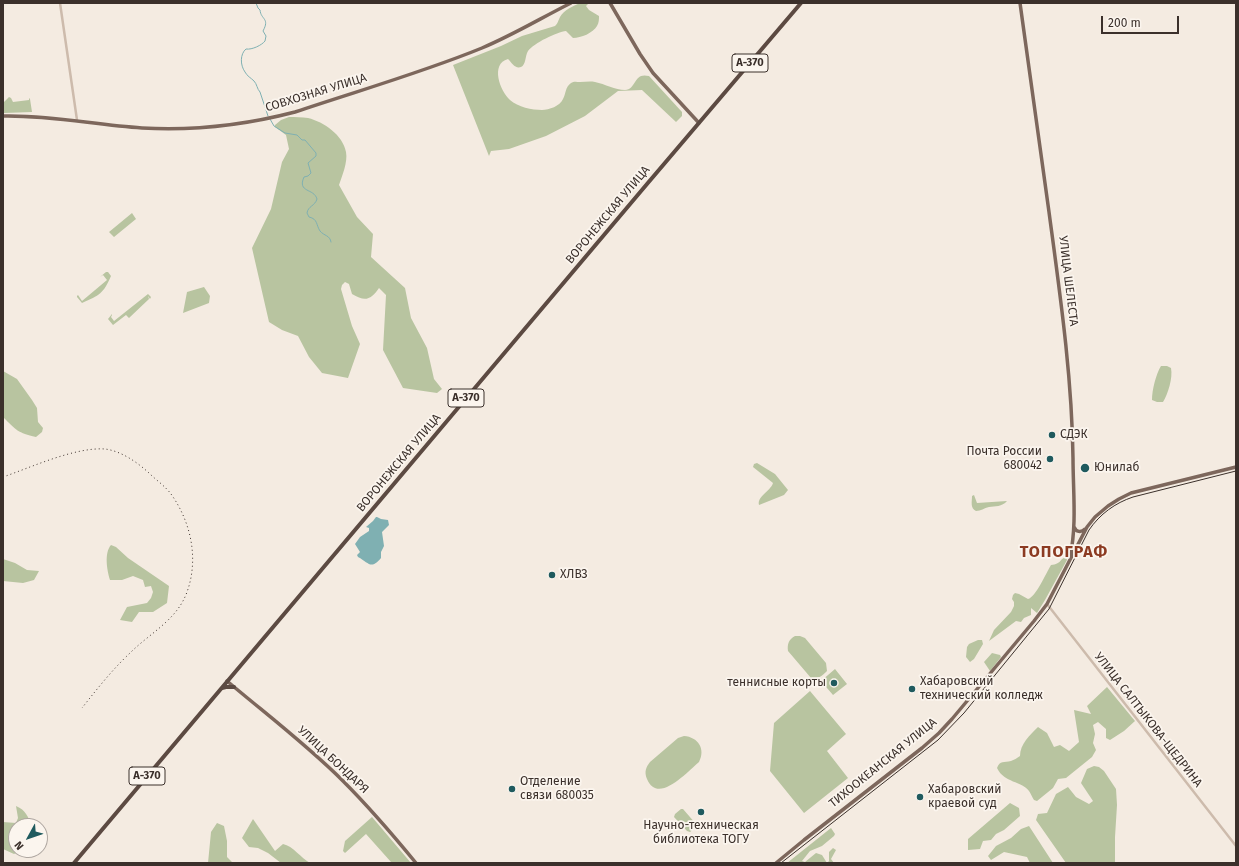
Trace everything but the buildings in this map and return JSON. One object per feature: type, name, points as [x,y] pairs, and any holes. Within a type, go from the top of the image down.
[{"type":"highway","name":"ВОРОНЕЖСКАЯ УЛИЦА","points":[[74,863],[802,3]]},
{"type":"highway","points":[[220,690],[226,687],[234,687]]},
{"type":"main road","name":"СОВХОЗНАЯ УЛИЦА","points":[[3,116],[28,116],[142,128],[179,129],[216,127],[266,119],[295,112],[482,48],[519,31],[571,3]]},
{"type":"main road","points":[[610,3],[653,73],[699,123]]},
{"type":"main road","name":"УЛИЦА ШЕЛЕСТА","points":[[1020,3],[1056,263],[1070,384],[1072,423],[1073,544],[1069,562]]},
{"type":"main road","name":"ТИХООКЕАНСКАЯ УЛИЦА","points":[[776,863],[922,748],[952,720],[1047,604],[1088,527],[1101,512],[1124,496],[1236,467]]},
{"type":"main road","points":[[1073,525],[1077,531],[1081,532],[1088,527]]},
{"type":"main road","points":[[234,673],[234,687]]},
{"type":"main road","name":"УЛИЦА БОНДАРЯ","points":[[227,681],[312,752],[342,780],[374,813],[416,863]]},
{"type":"street","points":[[60,3],[77,120]]},
{"type":"street","name":"УЛИЦА САЛТЫКОВА-ЩЕДРИНА","points":[[1047,604],[1236,846]]},
{"type":"green space","points":[[580,3],[589,3],[586,6],[589,10],[599,16],[598,25],[595,29],[586,35],[576,38],[573,38],[566,31],[557,33],[540,41],[528,51],[524,64],[521,67],[515,66],[508,59],[503,62],[499,66],[498,78],[506,96],[517,105],[525,108],[542,110],[557,106],[562,101],[568,86],[572,82],[593,82],[625,90],[632,87],[640,76],[644,75],[649,76],[682,112],[682,116],[676,122],[642,90],[618,91],[585,116],[546,136],[509,149],[491,151],[489,156],[453,65],[522,36],[555,26],[564,12]]},
{"type":"green space","points":[[9,97],[13,102],[29,100],[29,98],[32,112],[4,113],[3,103]]},
{"type":"green space","points":[[289,117],[301,117],[314,120],[332,130],[341,140],[346,152],[346,160],[339,185],[357,217],[373,234],[371,257],[405,288],[411,318],[427,348],[434,379],[442,389],[437,393],[403,388],[383,350],[386,295],[379,288],[373,295],[364,299],[352,294],[349,284],[345,282],[342,285],[341,289],[352,326],[360,344],[348,378],[322,373],[309,357],[298,336],[282,330],[269,322],[252,248],[271,209],[282,162],[289,149],[286,135],[275,127],[275,125],[281,120]]},
{"type":"green space","points":[[132,213],[136,219],[114,237],[109,232]]},
{"type":"green space","points":[[106,272],[108,272],[111,276],[106,287],[97,296],[82,303],[77,296],[78,295],[82,301],[107,280],[103,275],[100,277]]},
{"type":"green space","points":[[204,287],[210,296],[209,303],[183,313],[187,292]]},
{"type":"green space","points":[[148,294],[151,297],[150,299],[148,296],[149,299],[129,318],[126,315],[113,325],[108,319],[112,314],[111,317],[114,321]]},
{"type":"green space","points":[[1161,366],[1171,368],[1171,381],[1167,395],[1163,402],[1157,402],[1152,400],[1152,396],[1156,378]]},
{"type":"green space","points":[[3,371],[17,379],[37,408],[38,422],[43,428],[42,432],[36,437],[18,430],[3,417]]},
{"type":"green space","points":[[757,463],[775,474],[788,490],[784,495],[759,505],[760,499],[773,483],[753,467],[754,464]]},
{"type":"green space","points":[[974,495],[977,503],[1007,501],[1001,505],[976,511],[972,505],[972,496]]},
{"type":"green space","points":[[111,545],[116,547],[128,558],[169,586],[167,603],[153,612],[139,612],[132,622],[120,620],[127,607],[147,603],[153,592],[151,586],[145,587],[143,580],[133,576],[122,580],[110,580],[107,567],[107,552]]},
{"type":"green space","points":[[1066,557],[1067,560],[1037,613],[1031,608],[1031,615],[1024,618],[1021,622],[1016,621],[989,641],[994,630],[1011,612],[1014,606],[1012,599],[1013,595],[1015,593],[1019,594],[1028,599],[1031,597],[1051,565],[1059,563]]},
{"type":"green space","points":[[3,559],[15,563],[27,570],[39,571],[34,580],[23,583],[3,581]]},
{"type":"green space","points":[[795,636],[805,638],[826,663],[827,671],[818,678],[811,678],[788,651],[789,642]]},
{"type":"green space","points":[[982,640],[983,644],[974,659],[970,662],[966,657],[967,647],[969,644]]},
{"type":"green space","points":[[992,653],[1000,655],[1001,657],[990,671],[984,662]]},
{"type":"green space","name":"теннисные корты","points":[[835,669],[847,684],[833,695],[821,681]]},
{"type":"green space","points":[[1107,687],[1135,721],[1124,731],[1110,740],[1106,738],[1106,729],[1098,722],[1093,725],[1095,734],[1093,743],[1096,750],[1092,757],[1066,778],[1058,779],[1053,788],[1037,801],[1034,800],[1026,788],[1004,777],[1000,773],[997,768],[999,764],[1002,762],[1012,761],[1020,756],[1020,752],[1024,744],[1038,727],[1047,733],[1054,747],[1060,745],[1069,751],[1079,742],[1074,710],[1091,714],[1087,706]]},
{"type":"green space","points":[[810,691],[846,734],[827,751],[848,778],[804,813],[770,771],[774,723]]},
{"type":"green space","points":[[684,736],[697,741],[699,744],[702,753],[699,762],[673,784],[665,788],[658,789],[652,786],[647,779],[646,774],[646,770],[650,762],[678,738]]},
{"type":"green space","points":[[1094,766],[1099,767],[1104,771],[1116,789],[1117,805],[1115,863],[1066,863],[1036,820],[1038,814],[1047,813],[1056,794],[1068,787],[1076,797],[1089,804],[1093,801],[1081,783],[1087,769]]},
{"type":"green space","points":[[1010,803],[1019,808],[1020,816],[1004,830],[996,834],[991,840],[983,841],[980,849],[968,850],[968,839]]},
{"type":"green space","points":[[16,806],[24,812],[28,818],[18,818]]},
{"type":"green space","points":[[683,809],[696,824],[696,827],[690,832],[687,831],[674,817],[675,814]]},
{"type":"green space","points":[[372,817],[411,863],[390,863],[391,862],[366,834],[345,853],[343,851],[345,841]]},
{"type":"green space","points":[[253,819],[275,851],[283,844],[287,845],[310,863],[281,863],[268,853],[258,848],[249,847],[242,838]]},
{"type":"green space","points":[[3,822],[8,822],[8,851],[3,849]]},
{"type":"green space","points":[[217,823],[224,826],[227,841],[227,857],[233,863],[208,863],[211,832]]},
{"type":"green space","points":[[1029,826],[1053,863],[1030,863],[1027,857],[1004,852],[991,860],[988,856],[996,846],[1011,838],[1021,829]]},
{"type":"green space","points":[[831,828],[835,834],[834,836],[822,846],[810,851],[802,861],[805,862],[816,853],[822,855],[827,863],[787,863]]},
{"type":"green space","points":[[833,848],[836,850],[831,859],[834,863],[827,863],[829,861],[829,852]]},
{"type":"water","points":[[376,517],[388,520],[389,525],[382,532],[384,546],[381,552],[381,558],[378,562],[372,565],[358,557],[357,555],[360,552],[355,544],[360,537],[369,531],[369,528],[366,527]]},
{"type":"waterway","points":[[256,3],[266,24],[263,31],[266,36],[265,41],[257,47],[246,49],[242,57],[242,63],[243,69],[255,82],[260,92],[268,116]]},
{"type":"waterway","points":[[270,119],[274,126],[285,133],[297,135],[302,140],[305,140],[316,153],[316,156],[308,163],[311,173],[304,177],[302,182],[304,188],[313,193],[317,199],[307,213],[309,217],[314,219],[320,231],[328,237],[331,242]]},
{"type":"tram line","points":[[781,863],[938,740],[964,713],[1049,609],[1089,530],[1103,514],[1120,502],[1133,497],[1236,471]]},
{"type":"railway","points":[[3,477],[67,454],[93,449],[111,450],[134,461],[166,488],[184,516],[191,541],[192,567],[191,579],[182,602],[177,611],[162,626],[117,666],[82,708]]},
{"type":"place","name":"СДЭК","points":[[1052,435]]},
{"type":"place","name":"Почта России 680042","points":[[1050,459]]},
{"type":"place","name":"Юнилаб","points":[[1085,468]]},
{"type":"place","name":"ХЛВЗ","points":[[552,575]]},
{"type":"place","name":"теннисные корты","points":[[834,683]]},
{"type":"place","name":"Хабаровский технический колледж","points":[[912,689]]},
{"type":"place","name":"Отделение связи 680035","points":[[512,789]]},
{"type":"place","name":"Хабаровский краевой суд","points":[[920,797]]},
{"type":"place","name":"Научно-техническая библиотека ТОГУ","points":[[701,812]]},
{"type":"district","name":"ТОПОГРАФ","points":[[1064,553]]}]
